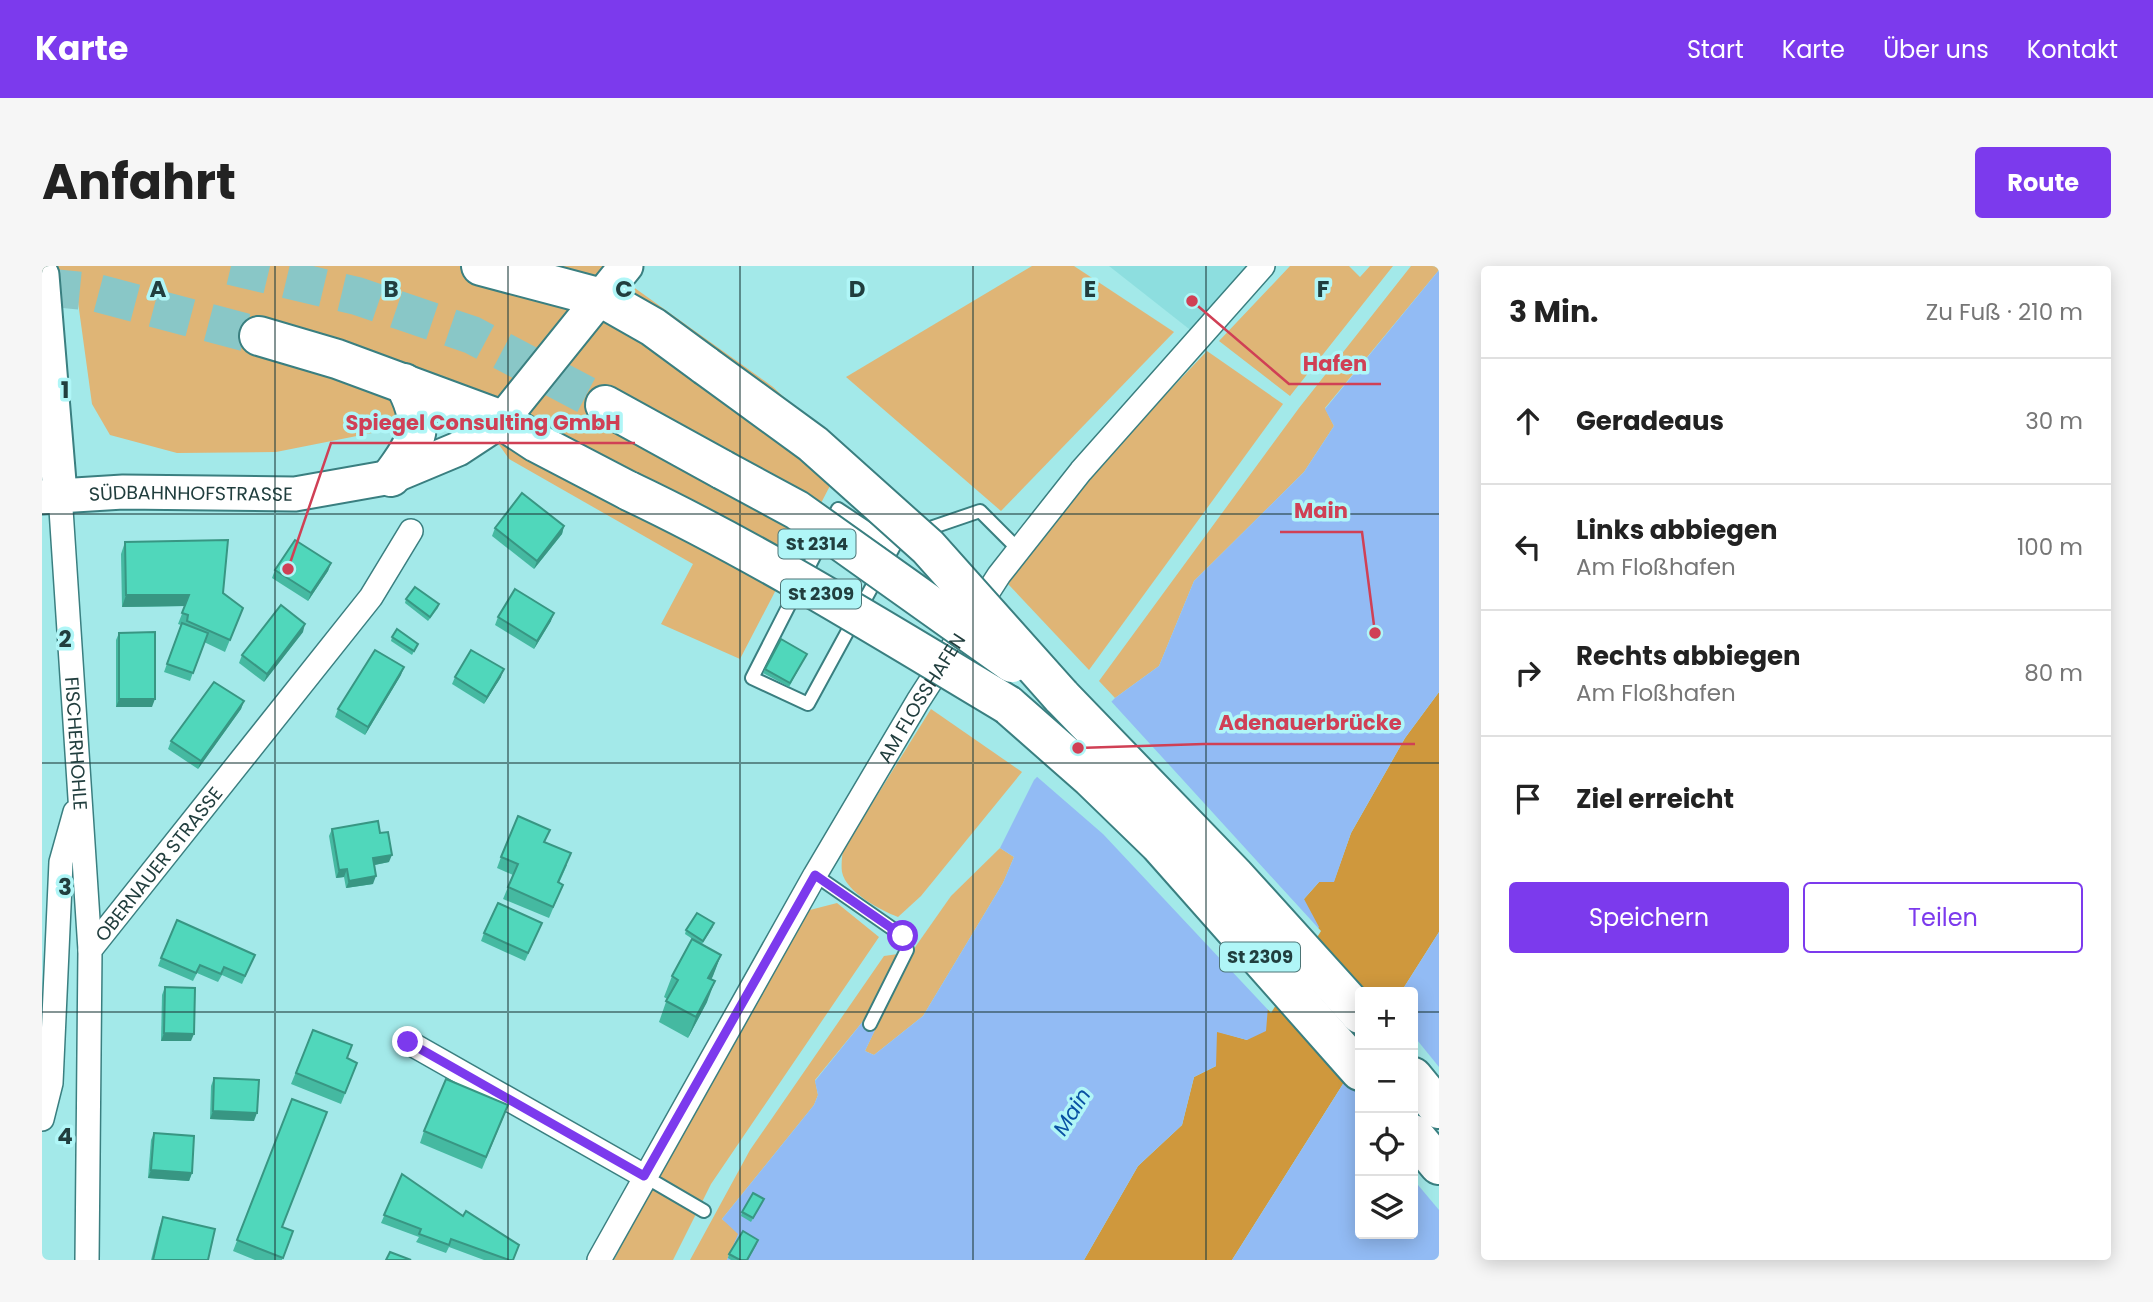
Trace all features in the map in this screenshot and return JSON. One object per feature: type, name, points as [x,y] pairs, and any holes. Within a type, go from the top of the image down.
[{"type":"highway","points":[[481,266],[602,298],[653,327],[813,444],[928,547],[1061,696],[1235,876],[1355,1008]]},
{"type":"highway","points":[[259,335],[337,359],[485,413]]},
{"type":"highway","points":[[391,477],[413,448],[419,420],[415,404],[404,383]]},
{"type":"highway","name":"St 2314","points":[[605,405],[797,509],[1061,696]]},
{"type":"highway","name":"St 2309","points":[[485,413],[537,443],[684,517],[788,575],[1008,705],[1091,778],[1159,844],[1355,1065]]},
{"type":"highway","name":"St 2314","points":[[723,470],[911,618],[1008,705]]},
{"type":"highway","points":[[1418,1083],[1439,1109]]},
{"type":"highway","points":[[1418,1140],[1439,1165]]},
{"type":"street","points":[[485,413],[602,298],[626,266]]},
{"type":"street","name":"AM FLOSSHAFEN","points":[[599,1260],[815,875],[918,701],[1018,549],[1198,336],[1263,266]]},
{"type":"street","points":[[42,275],[51,496]]},
{"type":"street","name":"SÜDBAHNHOFSTRASSE","points":[[51,496],[295,494],[391,477],[458,449],[485,413]]},
{"type":"street","name":"FISCHERHOHLE","points":[[51,496],[80,796],[90,950]]},
{"type":"street","name":"OBERNAUER STRASSE","points":[[87,1260],[90,950],[371,597],[411,531]]},
{"type":"street","points":[[42,1119],[51,1083],[61,862],[80,796]]},
{"type":"street","points":[[408,1042],[644,1176]]},
{"type":"lane","points":[[894,546],[838,509],[752,678],[808,704],[898,539],[980,511],[1018,549]]},
{"type":"lane","points":[[815,875],[903,936],[907,950],[870,1024]]},
{"type":"lane","points":[[644,1176],[704,1211]]},
{"type":"shaded area","points":[[42,266],[604,266],[773,387],[846,455],[740,659],[661,624],[693,564],[509,459],[463,393],[372,433],[276,452],[177,453],[110,435],[92,404],[78,302],[42,299]]},
{"type":"shaded area","points":[[1032,266],[1074,266],[1174,332],[1001,511],[846,377]]},
{"type":"shaded area","points":[[1109,266],[1263,266],[1198,336]]},
{"type":"shaded area","points":[[1290,266],[1349,266],[1360,277],[1370,266],[1393,266],[1290,396],[1219,341]]},
{"type":"shaded area","points":[[1411,266],[1439,266],[1439,270],[1325,408],[1334,426],[1304,472],[1194,581],[1159,666],[1115,698],[1099,681],[1299,408]]},
{"type":"shaded area","points":[[1207,351],[1283,404],[1089,670],[1008,584],[1101,463]]},
{"type":"shaded area","points":[[1439,692],[1439,932],[1404,987],[1355,987],[1355,1065],[1232,1260],[1084,1260],[1138,1166],[1182,1125],[1194,1077],[1216,1066],[1216,1031],[1247,1040],[1268,1007],[1304,899],[1319,882],[1334,881],[1351,833],[1405,738]]},
{"type":"shaded area","points":[[931,709],[1022,772],[921,896],[898,917],[873,905],[850,886],[842,872],[843,850]]},
{"type":"shaded area","points":[[1000,848],[1014,857],[1003,883],[923,1016],[874,1055],[865,1051],[911,953],[951,896]]},
{"type":"shaded area","points":[[837,903],[879,937],[711,1184],[673,1260],[614,1260],[676,1139],[806,911]]},
{"type":"shaded area","points":[[898,954],[864,1020],[815,1080],[818,1095],[814,1105],[722,1219],[739,1233],[727,1260],[690,1260],[750,1150],[884,956]]},
{"type":"water","points":[[1439,270],[1439,692],[1405,738],[1351,833],[1334,882],[1319,882],[1304,899],[1319,927],[1268,1007],[1266,1031],[1247,1040],[1217,1032],[1216,1066],[1194,1077],[1182,1125],[1138,1166],[1084,1260],[727,1260],[738,1234],[722,1219],[814,1105],[818,1095],[815,1081],[864,1020],[875,1030],[865,1051],[874,1055],[923,1016],[1003,883],[1014,857],[1000,848],[1034,780],[1115,698],[1159,666],[1194,581],[1304,472],[1334,426],[1325,409]]},
{"type":"water","points":[[1439,932],[1439,1260],[1232,1260],[1355,1065],[1355,1239],[1418,1239],[1418,987],[1404,987]]},
{"type":"pier","points":[[1109,699],[1321,931],[1271,1013],[1103,834],[1035,775]]},
{"type":"pier","points":[[1418,1041],[1439,1067],[1439,1210],[1418,1185]]},
{"type":"building","points":[[522,493],[564,526],[537,561],[495,528]]},
{"type":"building","points":[[228,540],[223,593],[243,608],[230,640],[187,621],[188,615],[182,613],[189,595],[126,595],[125,542]]},
{"type":"building","points":[[295,540],[331,563],[311,593],[275,570]]},
{"type":"building","points":[[415,587],[439,604],[430,617],[406,599]]},
{"type":"building","points":[[515,589],[554,613],[537,641],[498,617]]},
{"type":"building","points":[[281,605],[305,624],[267,674],[242,655]]},
{"type":"building","points":[[182,623],[208,633],[193,673],[167,664]]},
{"type":"building","points":[[397,629],[418,644],[414,651],[392,637]]},
{"type":"building","points":[[155,632],[155,699],[119,699],[119,633]]},
{"type":"building","points":[[781,639],[807,654],[790,683],[765,669]]},
{"type":"building","points":[[375,650],[404,667],[368,727],[338,709]]},
{"type":"building","points":[[471,650],[504,669],[487,697],[455,677]]},
{"type":"building","points":[[214,682],[244,701],[201,761],[171,741]]},
{"type":"building","points":[[518,816],[550,830],[544,842],[571,853],[558,882],[563,885],[553,907],[508,887],[518,864],[501,857]]},
{"type":"building","points":[[378,821],[380,833],[388,832],[392,855],[373,858],[376,876],[349,881],[347,869],[339,870],[332,829]]},
{"type":"building","points":[[498,903],[542,923],[528,953],[484,933]]},
{"type":"building","points":[[697,913],[714,923],[703,941],[686,930]]},
{"type":"building","points":[[177,920],[255,955],[245,976],[224,967],[221,974],[200,965],[196,973],[161,958]]},
{"type":"building","points":[[692,939],[721,955],[708,978],[715,981],[696,1017],[666,1001],[678,980],[672,976]]},
{"type":"building","points":[[165,987],[195,988],[194,1034],[164,1033]]},
{"type":"building","points":[[313,1030],[352,1045],[347,1058],[357,1063],[345,1093],[296,1073]]},
{"type":"building","points":[[214,1078],[259,1080],[257,1113],[213,1111]]},
{"type":"building","points":[[446,1079],[508,1105],[486,1157],[424,1131]]},
{"type":"building","points":[[292,1099],[327,1112],[282,1227],[293,1231],[283,1258],[237,1240]]},
{"type":"building","points":[[154,1133],[194,1136],[192,1173],[151,1170]]},
{"type":"building","points":[[402,1174],[463,1216],[466,1211],[519,1245],[513,1260],[451,1239],[449,1245],[419,1234],[421,1229],[384,1215]]},
{"type":"building","points":[[753,1193],[764,1199],[753,1218],[742,1212]]},
{"type":"building","points":[[163,1217],[215,1229],[208,1260],[153,1260]]},
{"type":"building","points":[[743,1231],[758,1240],[747,1260],[740,1260],[729,1254]]},
{"type":"building","points":[[390,1252],[411,1260],[386,1260]]},
{"type":"tunnel","points":[[231,266],[357,296],[472,335],[605,405]]},
{"type":"tunnel","points":[[42,287],[93,292],[259,336]]},
{"type":"place","name":"Hafen","points":[[1192,301]]},
{"type":"place","name":"Spiegel Consulting GmbH","points":[[288,569]]},
{"type":"place","name":"Main","points":[[1375,633]]},
{"type":"place","name":"Adenauerbrücke","points":[[1078,748]]},
{"type":"route","points":[[408,1042],[644,1176],[815,875],[903,936]]}]
